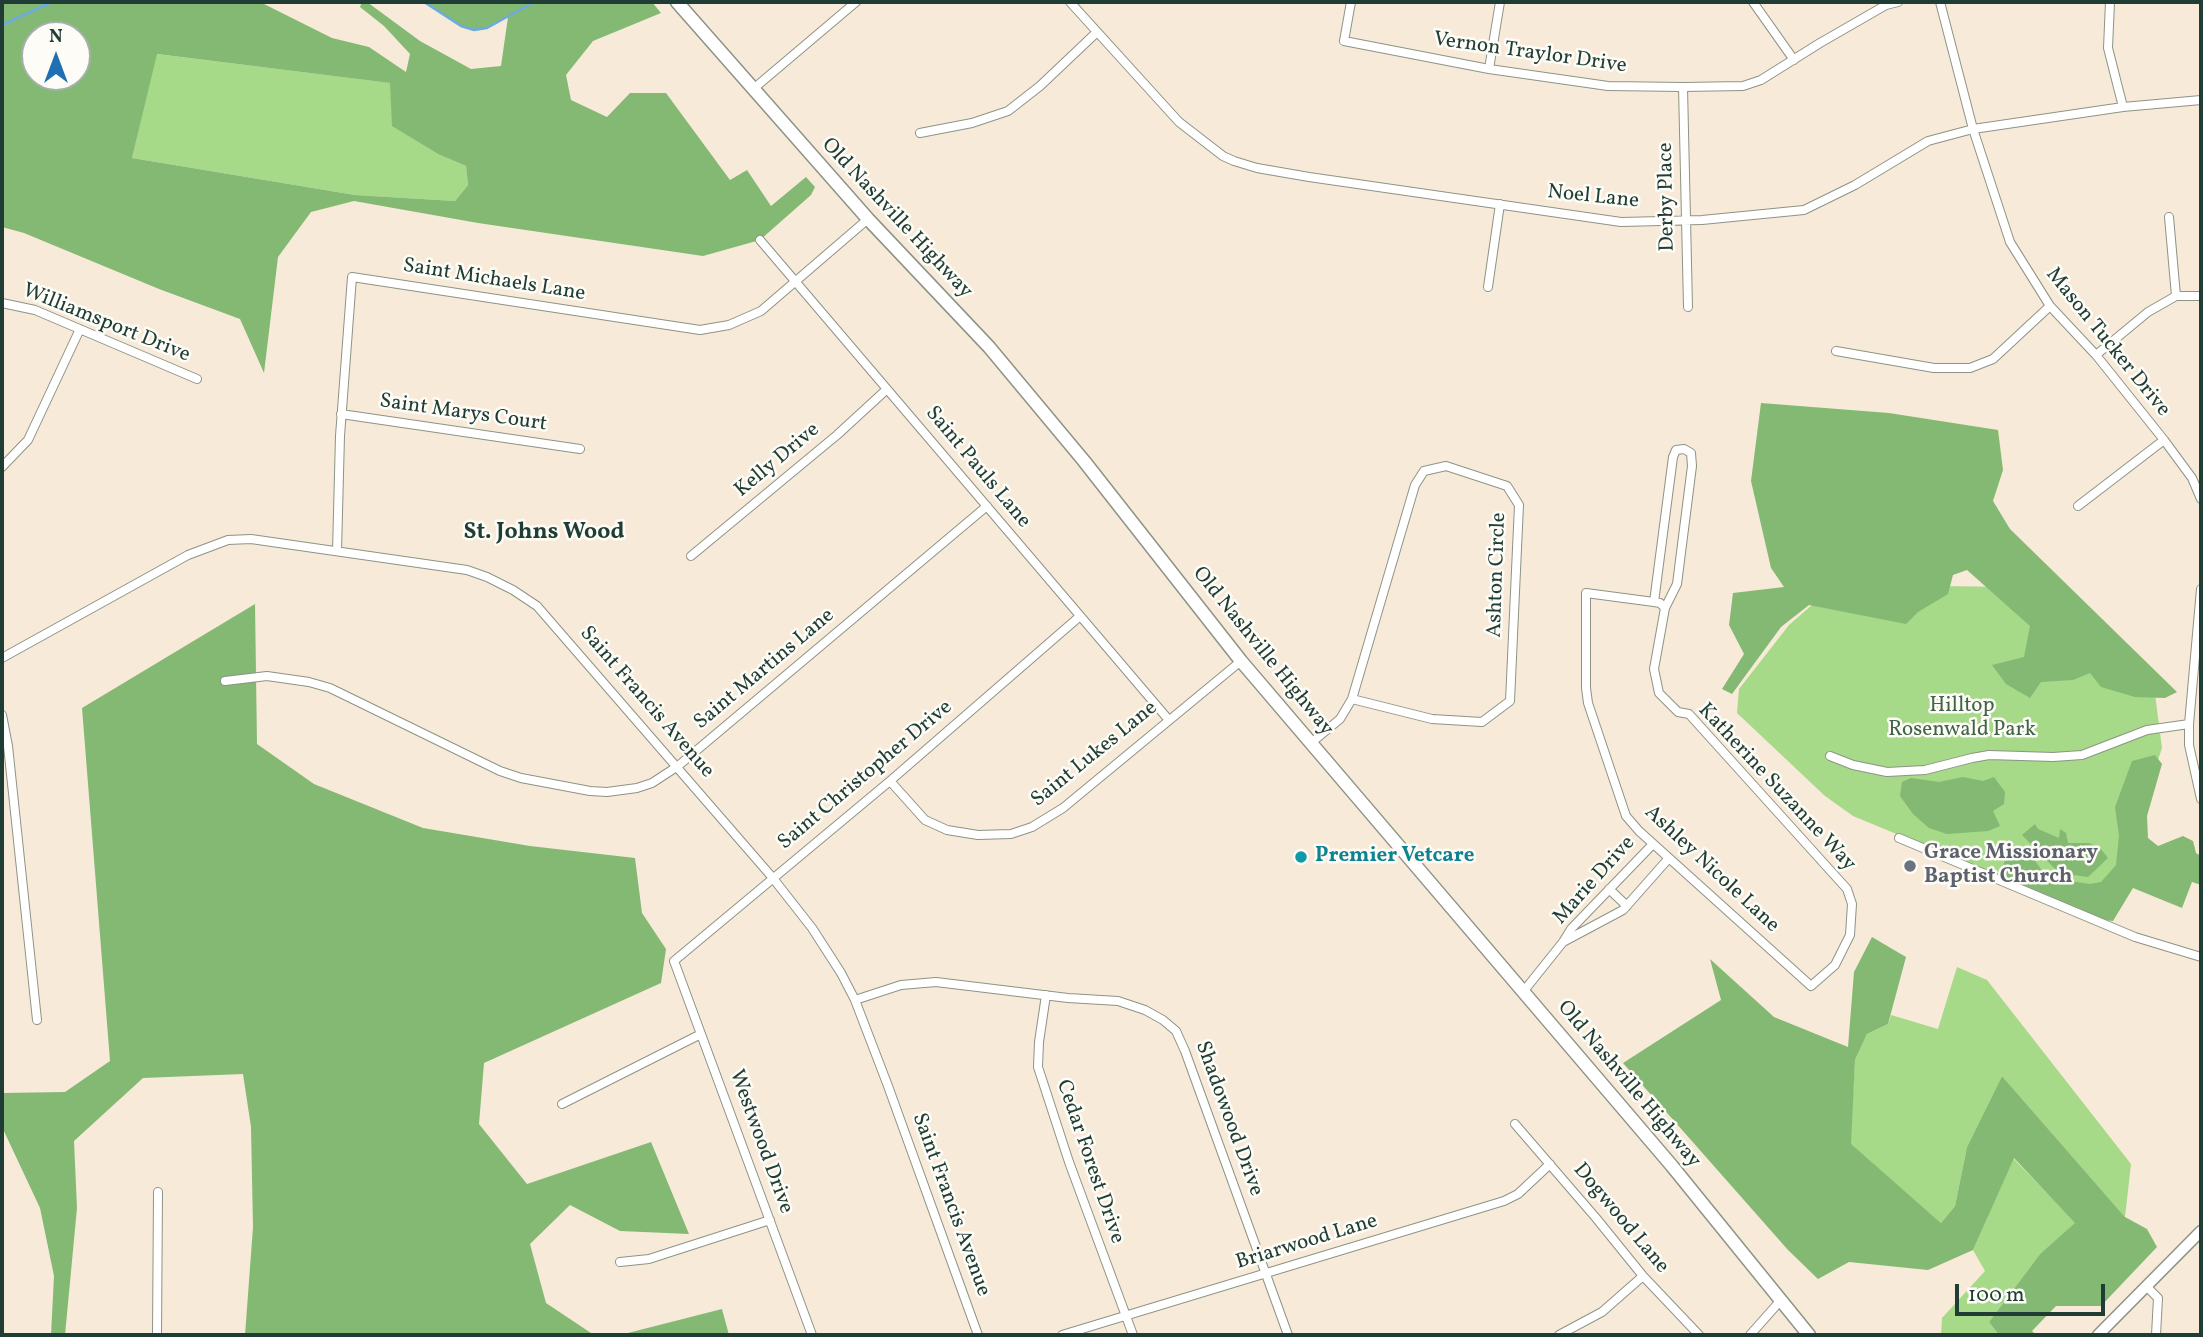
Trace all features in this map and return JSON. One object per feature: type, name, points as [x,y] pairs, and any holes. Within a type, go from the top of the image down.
[{"type":"main road","name":"Old Nashville Highway","points":[[677,2],[867,219],[1006,368],[1084,461],[1241,661],[1672,1166],[1809,1335]]},
{"type":"street","points":[[752,90],[856,2]]},
{"type":"street","name":"Noel Lane","points":[[1070,2],[1179,122],[1223,156],[1257,168],[1309,177],[1621,222],[1687,220],[1804,210],[1854,185],[1928,141],[1973,129],[2123,107],[2201,100]]},
{"type":"street","name":"Vernon Traylor Drive","points":[[1351,2],[1344,41],[1489,69],[1608,86],[1683,87],[1744,86],[1761,80],[1875,12],[1898,2]]},
{"type":"street","points":[[1489,69],[1500,2]]},
{"type":"street","points":[[1753,2],[1794,60]]},
{"type":"street","name":"Mason Tucker Drive","points":[[1940,2],[1973,129],[2010,243],[2050,306],[2096,355],[2164,440],[2192,478],[2201,499]]},
{"type":"street","points":[[2110,2],[2108,48],[2123,107]]},
{"type":"street","points":[[920,133],[972,123],[1008,111],[1040,86],[1097,32]]},
{"type":"street","name":"Derby Place","points":[[1683,87],[1688,307]]},
{"type":"street","points":[[1488,287],[1500,204]]},
{"type":"street","points":[[2169,218],[2176,296]]},
{"type":"street","name":"Saint Michaels Lane","points":[[337,551],[341,414],[352,277],[700,330],[729,325],[761,311],[867,219]]},
{"type":"street","name":"Saint Pauls Lane","points":[[760,240],[1168,719]]},
{"type":"street","points":[[2096,355],[2148,312],[2176,296],[2201,296]]},
{"type":"street","name":"Williamsport Drive","points":[[2,303],[35,310],[197,379]]},
{"type":"street","points":[[1836,351],[1934,368],[1970,368],[1993,359],[2050,306]]},
{"type":"street","points":[[2,467],[29,440],[80,329]]},
{"type":"street","name":"Kelly Drive","points":[[691,556],[886,390]]},
{"type":"street","name":"Saint Marys Court","points":[[341,414],[580,449]]},
{"type":"street","points":[[2078,506],[2164,440]]},
{"type":"street","points":[[1684,449],[1692,453],[1692,466],[1677,584],[1665,608],[1654,602],[1673,457],[1676,450],[1684,449]]},
{"type":"street","name":"Ashton Circle","points":[[1311,743],[1340,719],[1352,699],[1415,485],[1424,471],[1446,466],[1507,486],[1519,505],[1510,701],[1482,722],[1432,719],[1352,699]]},
{"type":"street","name":"Saint Martins Lane","points":[[225,681],[267,676],[309,682],[330,688],[500,771],[542,783],[590,791],[623,791],[652,783],[678,766],[987,506]]},
{"type":"street","name":"Saint Francis Avenue","points":[[2,658],[208,546],[228,540],[251,539],[467,570],[513,590],[545,614],[678,766],[772,877],[812,928],[841,973],[855,1000],[978,1335]]},
{"type":"street","points":[[2201,589],[2189,724],[2189,745],[2201,799]]},
{"type":"street","name":"Ashley Nicole Lane","points":[[1654,602],[1586,593],[1588,703],[1626,816],[1653,844],[1801,976]]},
{"type":"street","name":"Katherine Suzanne Way","points":[[1665,608],[1654,669],[1659,693],[1678,712],[1689,714],[1846,889],[1852,904],[1850,935],[1835,965],[1811,986],[1801,976]]},
{"type":"street","name":"Saint Christopher Drive","points":[[674,961],[890,781],[1079,617]]},
{"type":"street","name":"Saint Lukes Lane","points":[[890,781],[925,820],[947,830],[978,835],[1011,834],[1032,827],[1063,808],[1241,661]]},
{"type":"street","points":[[2,715],[8,746],[37,1020]]},
{"type":"street","points":[[1830,756],[1853,765],[1887,772],[1904,772],[1925,770],[1989,755],[2082,755],[2147,730],[2189,724]]},
{"type":"street","points":[[1899,838],[2135,937],[2201,957]]},
{"type":"street","name":"Marie Drive","points":[[1523,992],[1563,943],[1571,929],[1653,844]]},
{"type":"street","name":"Marie Drive","points":[[1563,943],[1627,906],[1669,858]]},
{"type":"street","points":[[1609,889],[1627,906]]},
{"type":"street","name":"Westwood Drive","points":[[674,961],[812,1335]]},
{"type":"street","name":"Shadowood Drive","points":[[855,1000],[884,989],[918,982],[1104,999],[1130,1004],[1163,1020],[1176,1031],[1185,1051],[1288,1335]]},
{"type":"street","name":"Cedar Forest Drive","points":[[1046,995],[1038,1067],[1069,1162],[1133,1335]]},
{"type":"street","points":[[562,1104],[701,1034]]},
{"type":"street","name":"Dogwood Lane","points":[[1515,1124],[1643,1276],[1699,1335]]},
{"type":"street","name":"Briarwood Lane","points":[[1062,1335],[1504,1201],[1518,1194],[1550,1164]]},
{"type":"street","points":[[157,1335],[158,1192]]},
{"type":"street","points":[[620,1262],[649,1259],[770,1220]]},
{"type":"street","points":[[2098,1335],[2201,1231]]},
{"type":"street","points":[[1559,1335],[1602,1312],[1643,1276]]},
{"type":"street","points":[[2147,1286],[2158,1298],[2156,1335]]},
{"type":"street","points":[[1751,1335],[1781,1300]]},
{"type":"green space","points":[[2,2],[260,2],[332,38],[369,47],[406,72],[410,54],[384,26],[360,7],[362,2],[367,2],[420,41],[471,69],[501,66],[508,17],[487,28],[474,30],[461,26],[424,2],[652,2],[661,13],[593,41],[566,75],[571,100],[607,117],[630,93],[666,93],[730,180],[747,170],[771,206],[806,177],[815,187],[811,195],[760,240],[703,256],[478,223],[354,201],[311,212],[278,257],[264,373],[240,319],[24,233],[2,227]],"holes":[[[157,54],[390,83],[392,126],[440,155],[466,166],[468,185],[455,201],[355,195],[132,158]]]},
{"type":"green space","points":[[156,54],[391,83],[440,155],[466,166],[468,185],[455,201],[355,195],[132,158]]},
{"type":"green space","points":[[1761,403],[1889,413],[1998,430],[2003,470],[1993,501],[2010,529],[2177,692],[2165,698],[2135,697],[2101,687],[2090,673],[2073,680],[2041,682],[2030,698],[2006,684],[1992,665],[2024,657],[2030,626],[1967,570],[1953,575],[1948,594],[1918,612],[1906,624],[1809,605],[1781,627],[1732,694],[1722,689],[1744,654],[1729,625],[1733,593],[1784,587],[1771,568],[1751,481]]},
{"type":"green space","name":"Hilltop Rosenwald Park","points":[[1936,586],[2015,587],[2155,694],[2162,748],[2104,920],[1853,816],[1825,796],[1737,713],[1739,689],[1789,625],[1812,605]]},
{"type":"green space","points":[[255,604],[257,744],[314,784],[423,828],[530,846],[635,858],[642,913],[666,949],[661,983],[484,1063],[479,1124],[527,1184],[651,1142],[689,1234],[620,1231],[570,1205],[530,1244],[546,1303],[594,1335],[245,1335],[253,1227],[251,1127],[243,1074],[143,1078],[74,1141],[77,1208],[65,1335],[51,1335],[54,1276],[40,1208],[2,1127],[2,1093],[65,1092],[110,1061],[82,708]]},
{"type":"green space","points":[[2155,755],[2162,764],[2147,816],[2148,838],[2158,846],[2183,836],[2193,841],[2196,853],[2201,856],[2201,885],[2192,882],[2182,908],[2133,888],[2113,921],[2104,920],[2002,878],[2006,850],[2014,848],[2034,859],[2042,871],[2057,879],[2090,884],[2101,882],[2116,865],[2119,836],[2115,807],[2132,761]]},
{"type":"green space","points":[[1963,777],[1983,781],[1994,777],[2005,792],[2004,804],[1993,811],[2000,826],[1988,831],[1947,834],[1929,828],[1913,814],[1900,796],[1902,782],[1911,778],[1939,782]]},
{"type":"green space","points":[[2035,824],[2038,829],[2059,838],[2060,829],[2066,833],[2068,843],[2089,843],[2100,848],[2108,858],[2088,877],[2059,873],[2022,835]]},
{"type":"green space","points":[[1872,937],[1906,957],[1888,1024],[1867,1034],[1855,1060],[1851,1144],[1941,1223],[1955,1206],[1967,1147],[2002,1076],[2125,1217],[2147,1229],[2157,1247],[2101,1306],[2056,1306],[2032,1331],[2036,1335],[1999,1335],[1989,1322],[2040,1254],[2075,1223],[2014,1158],[1973,1250],[1928,1270],[1849,1262],[1818,1279],[1788,1250],[1623,1063],[1721,1000],[1710,959],[1774,1017],[1848,1047],[1854,972]]},
{"type":"green space","points":[[1957,967],[1987,980],[2131,1164],[2125,1217],[2002,1076],[1967,1147],[1955,1206],[1941,1223],[1850,1144],[1855,1060],[1867,1034],[1888,1024],[1891,1015],[1938,1029]]},
{"type":"green space","points":[[2013,1158],[2076,1223],[2040,1254],[1989,1322],[1999,1335],[1941,1335],[1942,1318],[1985,1271],[1973,1250]]},
{"type":"green space","points":[[722,1309],[729,1335],[620,1335]]},
{"type":"waterway","points":[[2,25],[52,2]]},
{"type":"waterway","points":[[424,2],[461,26],[474,30],[487,28],[534,2]]},
{"type":"place","name":"Premier Vetcare","points":[[1301,857]]},
{"type":"place","name":"Grace Missionary Baptist Church","points":[[1910,866]]},
{"type":"district","name":"St. Johns Wood","points":[[544,534]]}]
